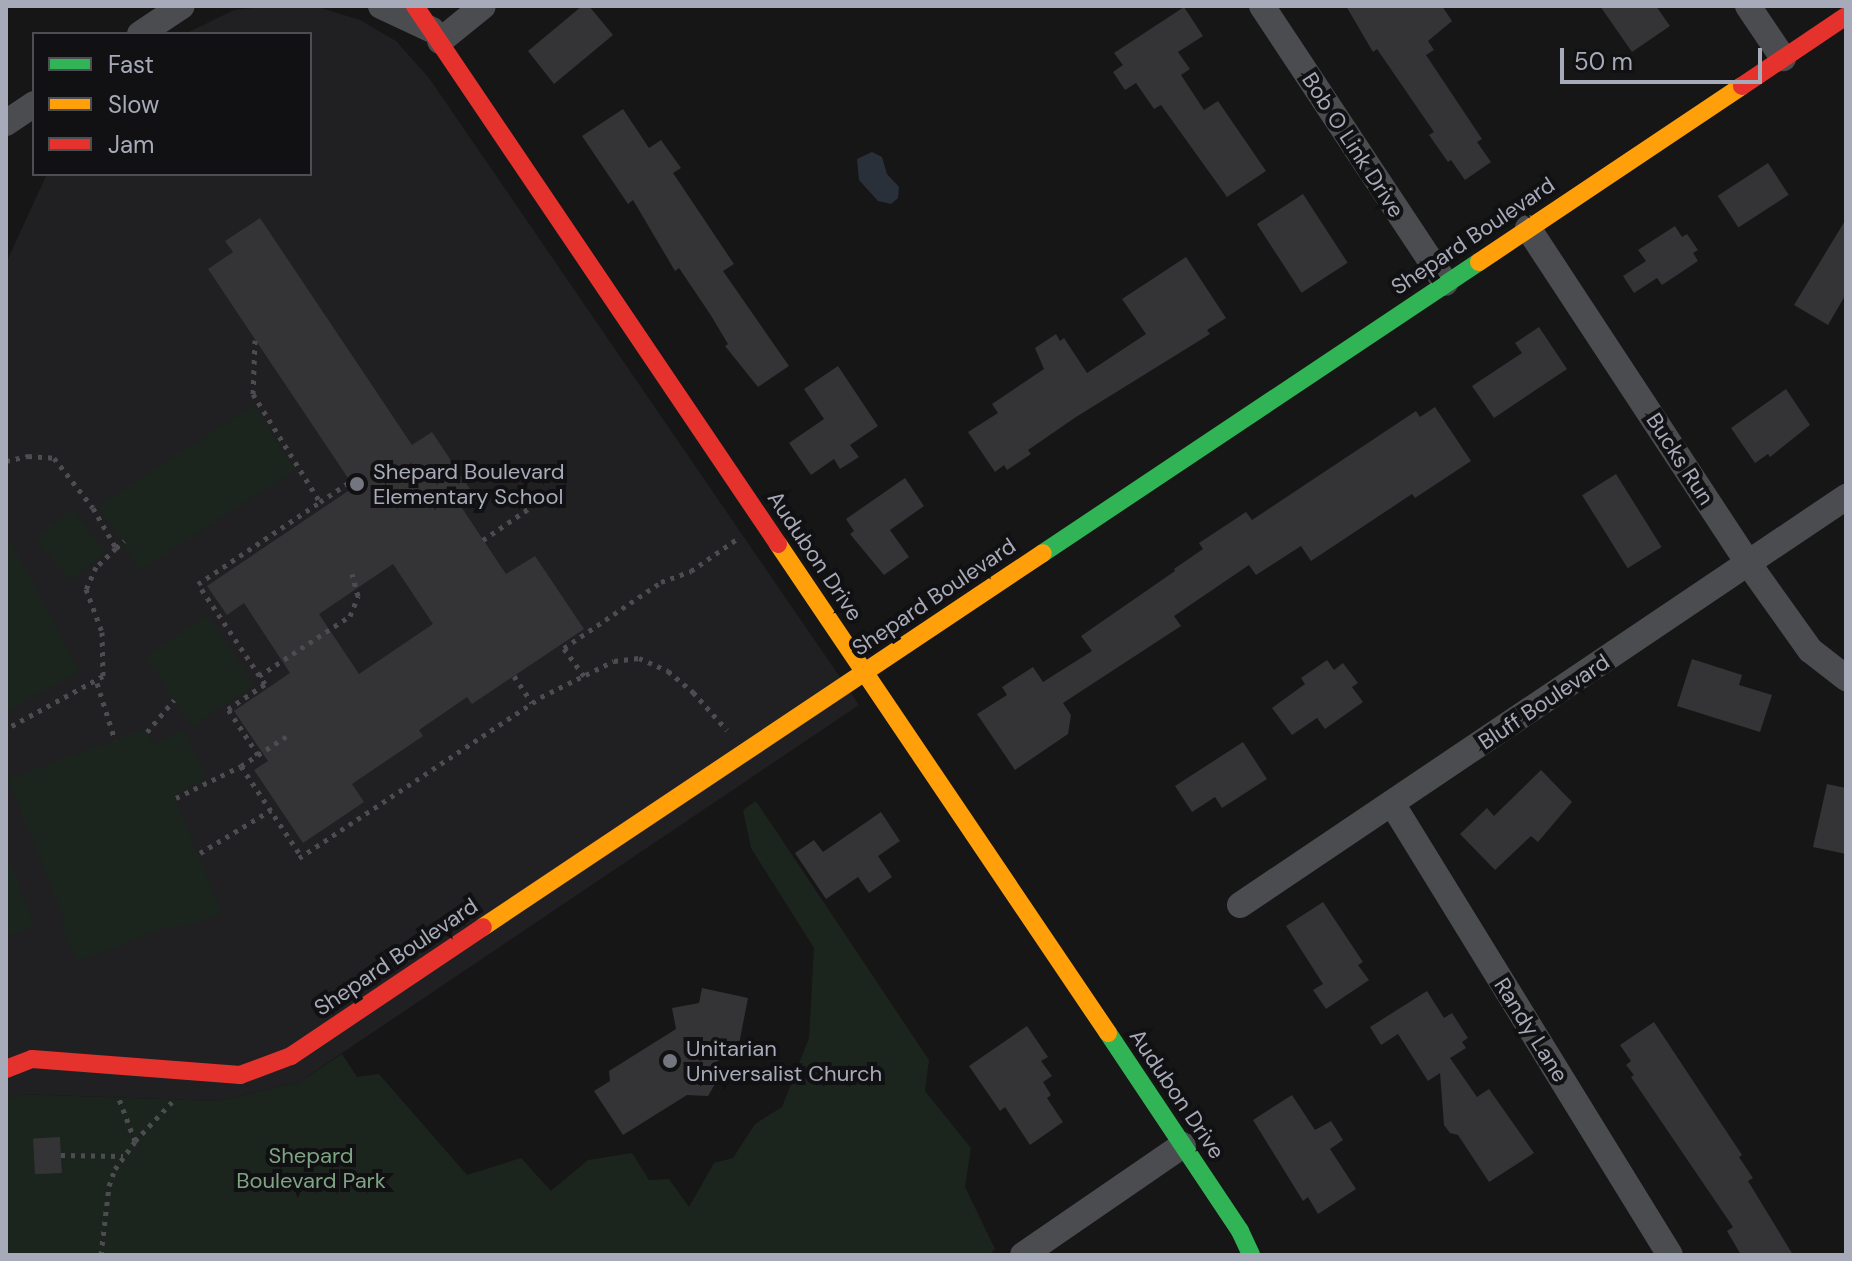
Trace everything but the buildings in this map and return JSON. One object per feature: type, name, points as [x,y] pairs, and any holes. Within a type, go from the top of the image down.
[{"type":"street","points":[[143,32],[182,6]]},
{"type":"street","points":[[381,6],[436,35],[483,6]]},
{"type":"street","name":"Audubon Drive","points":[[415,6],[1183,1145],[1240,1231],[1251,1255]]},
{"type":"street","name":"Bob O Link Drive","points":[[1262,6],[1445,283]]},
{"type":"street","points":[[1748,6],[1783,58]]},
{"type":"street","name":"Shepard Boulevard","points":[[6,1069],[32,1059],[240,1075],[291,1056],[1846,16]]},
{"type":"street","points":[[6,123],[32,105]]},
{"type":"street","name":"Bucks Run","points":[[1528,228],[1748,563],[1810,650],[1846,678]]},
{"type":"street","name":"Bluff Boulevard","points":[[1240,905],[1393,805],[1846,497]]},
{"type":"street","name":"Randy Lane","points":[[1393,805],[1670,1255]]},
{"type":"street","points":[[1023,1255],[1183,1145]]},
{"type":"path","points":[[255,340],[253,394],[320,502]]},
{"type":"path","points":[[6,461],[28,456],[54,458],[93,508],[116,548]]},
{"type":"path","points":[[258,755],[228,709],[265,684],[198,584],[350,482]]},
{"type":"path","points":[[483,540],[531,507]]},
{"type":"path","points":[[584,676],[564,648],[661,582],[691,571],[742,536]]},
{"type":"path","points":[[6,729],[97,683],[103,676],[102,632],[86,589],[96,567],[124,541]]},
{"type":"path","points":[[259,676],[350,616],[358,596],[352,574]]},
{"type":"path","points":[[241,766],[300,857],[532,703],[584,676],[626,659],[653,662],[693,692],[722,728],[736,730],[724,738]]},
{"type":"path","points":[[514,676],[532,703]]},
{"type":"path","points":[[97,683],[115,740]]},
{"type":"path","points":[[147,732],[174,700]]},
{"type":"path","points":[[176,798],[241,766],[290,734]]},
{"type":"path","points":[[200,853],[271,810]]},
{"type":"path","points":[[107,1065],[135,1141]]},
{"type":"path","points":[[101,1255],[109,1186],[124,1156],[201,1072]]},
{"type":"path","points":[[61,1155],[124,1156]]},
{"type":"shaded area","name":"Shepard Boulevard Elementary School","points":[[272,6],[321,8],[360,20],[396,41],[429,78],[859,705],[299,1082],[217,1101],[19,1094],[6,1099],[6,263],[46,176],[312,176],[312,32],[189,32],[234,10]]},
{"type":"shaded area","points":[[872,152],[882,157],[887,174],[899,187],[898,198],[891,204],[878,201],[859,180],[857,159]]},
{"type":"green space","points":[[254,405],[296,470],[140,571],[98,506]]},
{"type":"green space","points":[[71,509],[106,551],[71,581],[36,539]]},
{"type":"green space","points":[[6,533],[80,672],[6,711]]},
{"type":"green space","points":[[207,615],[254,685],[192,727],[145,657]]},
{"type":"green space","points":[[145,729],[152,744],[185,730],[206,778],[174,795],[222,913],[190,925],[161,929],[79,961],[71,951],[60,922],[65,920],[8,779]]},
{"type":"green space","name":"Shepard Boulevard Park","points":[[756,801],[929,1060],[925,1091],[971,1148],[965,1187],[995,1249],[989,1255],[6,1255],[6,1099],[19,1094],[217,1101],[299,1082],[342,1054],[357,1077],[379,1074],[467,1175],[521,1158],[551,1191],[588,1160],[632,1153],[649,1180],[669,1179],[689,1207],[714,1163],[733,1158],[755,1124],[782,1107],[809,1038],[814,948],[751,848],[743,810]]},
{"type":"green space","points":[[6,852],[35,926],[6,937]]},
{"type":"traffic: fast","points":[[1043,553],[1479,262]]},
{"type":"traffic: fast","points":[[1108,1033],[1240,1231],[1251,1255]]},
{"type":"traffic: slow","points":[[1479,262],[1742,86]]},
{"type":"traffic: slow","points":[[778,544],[1108,1033]]},
{"type":"traffic: slow","points":[[483,927],[1043,553]]},
{"type":"traffic: jam","points":[[415,6],[778,544]]},
{"type":"traffic: jam","points":[[1742,86],[1846,16]]},
{"type":"traffic: jam","points":[[6,1069],[32,1059],[240,1075],[291,1056],[483,927]]},
{"type":"place","name":"Shepard Boulevard Elementary School","points":[[357,484]]},
{"type":"place","name":"Unitarian Universalist Church","points":[[670,1061]]}]
